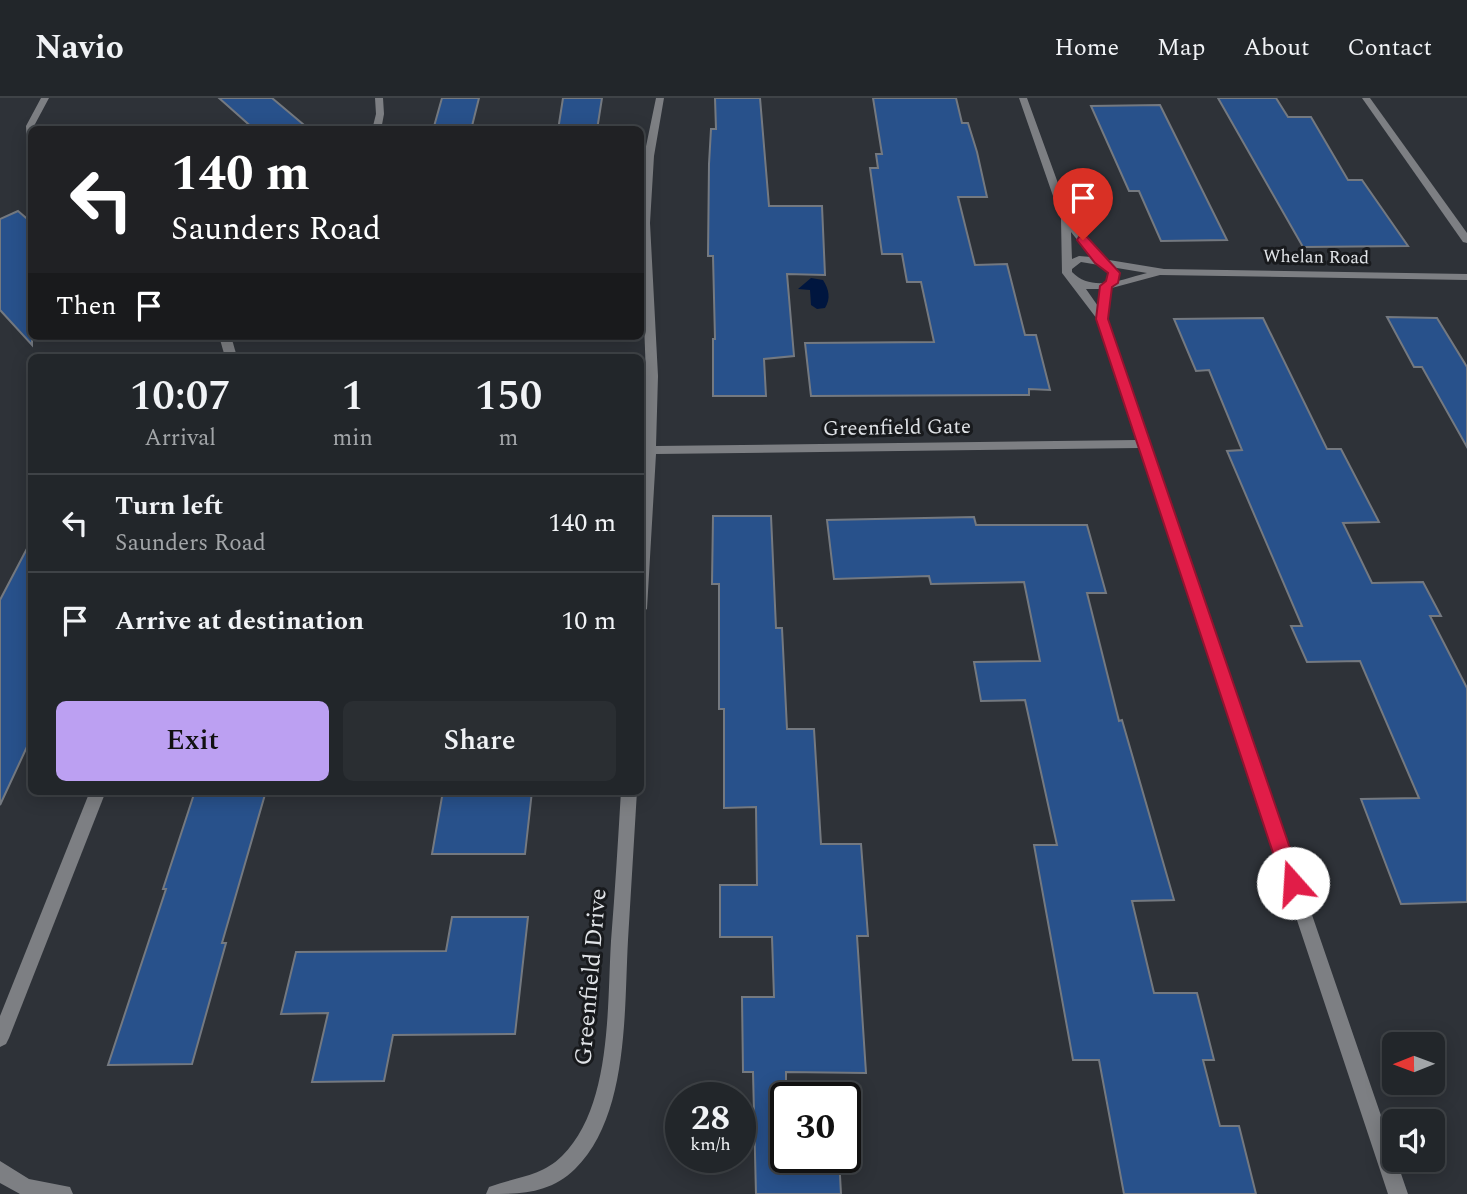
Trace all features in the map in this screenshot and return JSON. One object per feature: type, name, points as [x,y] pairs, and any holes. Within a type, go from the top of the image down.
[{"type":"street","points":[[30,126],[45,98]]},
{"type":"street","points":[[377,126],[380,114],[379,98]]},
{"type":"street","points":[[644,545],[652,376],[645,223],[649,156],[660,98]]},
{"type":"street","points":[[1023,98],[1066,219],[1067,268],[1070,278],[1076,282],[1102,319],[1398,1194]]},
{"type":"street","points":[[1366,98],[1467,240]]},
{"type":"street","points":[[1066,219],[1114,273],[1102,319]]},
{"type":"street","name":"Whelan Road","points":[[1067,268],[1079,259],[1164,272],[1467,277]]},
{"type":"street","name":"Whelan Road","points":[[1076,282],[1091,287],[1164,272]]},
{"type":"street","name":"Greenfield Gate","points":[[650,450],[1144,443]]},
{"type":"street","points":[[0,1038],[95,795]]},
{"type":"street","name":"Greenfield Drive","points":[[496,1194],[526,1189],[555,1177],[573,1159],[592,1131],[604,1096],[612,1054],[629,795]]},
{"type":"street","points":[[0,1171],[11,1182],[33,1191],[63,1194]]},
{"type":"water","points":[[811,278],[823,280],[827,287],[829,298],[825,308],[817,309],[811,305],[810,290],[798,289]]},
{"type":"building","points":[[219,98],[272,98],[305,126],[250,126]]},
{"type":"building","points":[[442,98],[479,98],[472,126],[434,126]]},
{"type":"building","points":[[563,98],[602,98],[598,126],[559,126]]},
{"type":"building","points":[[715,98],[760,98],[769,206],[822,206],[825,275],[787,274],[794,356],[764,359],[766,396],[713,396],[713,256],[708,256],[709,164],[711,129],[716,129]]},
{"type":"building","points":[[873,98],[956,98],[962,123],[968,123],[987,197],[958,197],[975,265],[1007,264],[1025,335],[1036,335],[1050,390],[1029,389],[1029,395],[811,396],[805,343],[934,342],[921,282],[907,282],[902,254],[882,254],[870,168],[878,168],[876,154],[882,154]]},
{"type":"building","points":[[1218,98],[1276,98],[1288,117],[1311,117],[1348,180],[1362,180],[1408,246],[1303,247]]},
{"type":"building","points":[[1160,105],[1227,240],[1161,241],[1139,191],[1129,191],[1091,106]]},
{"type":"building","points":[[18,211],[28,220],[28,340],[32,340],[32,345],[0,310],[0,219]]},
{"type":"building","points":[[1387,317],[1437,318],[1467,367],[1467,447],[1422,367],[1414,367]]},
{"type":"building","points":[[1263,318],[1327,449],[1341,449],[1379,522],[1343,523],[1372,583],[1423,582],[1441,616],[1430,616],[1467,688],[1467,902],[1401,904],[1361,799],[1419,798],[1360,661],[1307,662],[1291,626],[1302,626],[1227,451],[1242,450],[1209,370],[1196,371],[1174,319]]},
{"type":"building","points":[[713,516],[771,516],[776,628],[782,628],[787,729],[814,729],[821,844],[861,844],[868,936],[857,936],[866,1073],[786,1072],[786,1082],[770,1082],[770,1173],[840,1173],[841,1194],[756,1194],[756,1082],[753,1082],[753,1072],[743,1072],[742,997],[774,997],[772,937],[720,937],[720,885],[757,885],[756,807],[724,808],[724,709],[719,709],[719,584],[712,584]]},
{"type":"building","points":[[974,517],[976,525],[1087,525],[1106,593],[1087,593],[1119,721],[1122,720],[1174,900],[1132,901],[1154,993],[1197,993],[1214,1060],[1203,1060],[1220,1126],[1239,1126],[1256,1194],[1124,1194],[1099,1060],[1073,1060],[1034,845],[1057,845],[1025,700],[981,701],[974,662],[1040,661],[1024,582],[931,584],[929,576],[834,579],[827,520]]},
{"type":"building","points":[[28,547],[28,745],[0,805],[0,600]]},
{"type":"building","points":[[194,795],[265,795],[222,943],[226,943],[192,1064],[108,1065],[166,889],[163,889]]},
{"type":"building","points":[[442,795],[532,795],[525,854],[432,854]]},
{"type":"building","points":[[452,917],[528,917],[515,1034],[393,1035],[384,1081],[312,1082],[328,1013],[281,1014],[296,952],[446,951]]},
{"type":"route","points":[[1083,240],[1099,261],[1107,264],[1114,273],[1112,283],[1106,286],[1102,319],[1293,883]]}]
